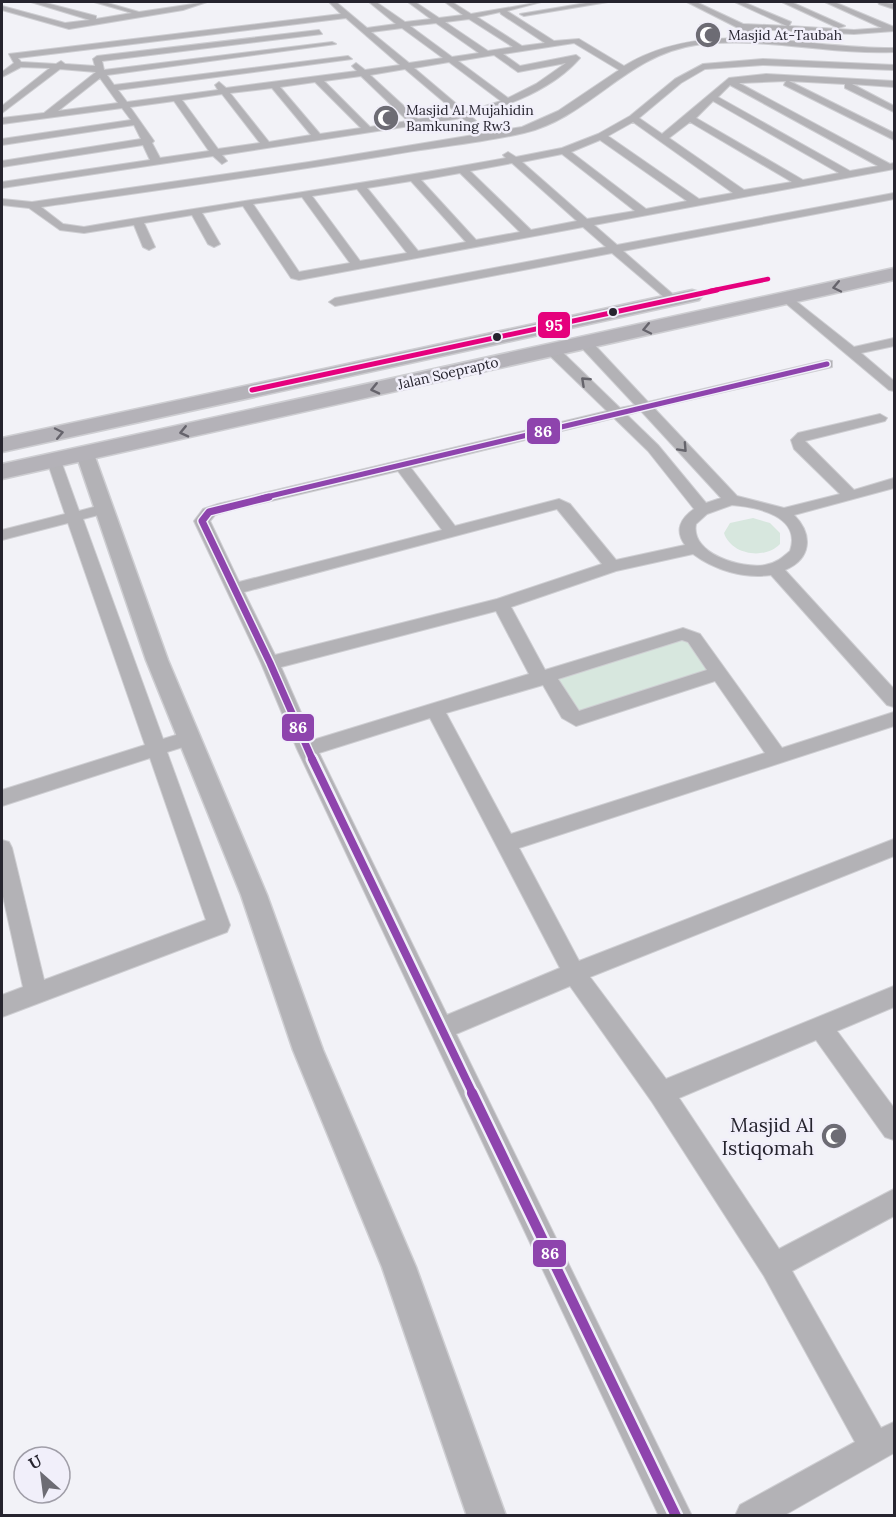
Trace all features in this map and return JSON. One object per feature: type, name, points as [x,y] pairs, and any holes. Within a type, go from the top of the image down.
[{"type":"highway","points":[[848,263],[894,253]]},
{"type":"highway","name":"Jalan Soeprapto","points":[[2,472],[894,274]]},
{"type":"highway","name":"Jalan Soeprapto","points":[[2,445],[789,275]]},
{"type":"street","points":[[35,2],[101,20]]},
{"type":"street","points":[[97,2],[143,14]]},
{"type":"street","points":[[158,2],[183,8]]},
{"type":"street","points":[[2,8],[66,26],[183,8],[203,2]]},
{"type":"street","points":[[332,2],[465,115],[672,300]]},
{"type":"street","points":[[372,2],[507,101]]},
{"type":"street","points":[[411,2],[534,80]]},
{"type":"street","points":[[448,2],[519,48]]},
{"type":"street","points":[[506,13],[538,2]]},
{"type":"street","points":[[366,30],[604,2]]},
{"type":"street","points":[[691,2],[742,26],[760,41]]},
{"type":"street","points":[[738,2],[798,28]]},
{"type":"street","points":[[786,2],[854,32]]},
{"type":"street","points":[[829,2],[894,30]]},
{"type":"street","points":[[882,2],[894,6]]},
{"type":"street","points":[[703,7],[722,3]]},
{"type":"street","points":[[457,7],[468,4]]},
{"type":"street","points":[[506,13],[551,43]]},
{"type":"street","points":[[19,64],[13,55],[349,15]]},
{"type":"street","points":[[306,20],[415,122]]},
{"type":"street","points":[[742,26],[854,32],[894,30]]},
{"type":"street","points":[[2,110],[65,62],[320,32]]},
{"type":"street","points":[[181,34],[224,92],[267,144]]},
{"type":"street","points":[[2,121],[363,73],[575,41],[625,70]]},
{"type":"street","points":[[32,205],[66,229],[84,230],[305,194],[318,178],[486,136],[524,130],[551,120],[625,70],[669,49],[716,42],[760,41],[831,49],[892,52]]},
{"type":"street","points":[[2,75],[19,64],[100,71],[202,61],[332,44]]},
{"type":"street","points":[[669,49],[891,166]]},
{"type":"street","points":[[518,69],[598,54]]},
{"type":"street","points":[[2,185],[465,115],[507,101],[534,80],[576,58]]},
{"type":"street","points":[[97,59],[100,71],[148,141],[156,161]]},
{"type":"street","points":[[112,88],[348,59]]},
{"type":"street","points":[[2,202],[32,205],[232,176],[318,178],[360,186],[414,178],[564,151],[600,136],[633,118],[678,81],[694,62],[763,62],[894,68]]},
{"type":"street","points":[[46,115],[100,71]]},
{"type":"street","points":[[779,78],[894,137]]},
{"type":"street","points":[[663,138],[714,98],[729,81],[779,78],[894,84]]},
{"type":"street","points":[[317,79],[367,129]]},
{"type":"street","points":[[843,83],[894,109]]},
{"type":"street","points":[[274,85],[317,137]]},
{"type":"street","points":[[176,98],[232,176]]},
{"type":"street","points":[[714,98],[849,175]]},
{"type":"street","points":[[633,118],[744,195]]},
{"type":"street","points":[[690,118],[802,184]]},
{"type":"street","points":[[2,142],[136,122]]},
{"type":"street","points":[[600,136],[696,202]]},
{"type":"street","points":[[2,164],[148,141]]},
{"type":"street","points":[[564,151],[644,212]]},
{"type":"street","points":[[246,202],[296,276],[530,235],[891,166]]},
{"type":"street","points":[[463,170],[530,235]]},
{"type":"street","points":[[414,178],[474,244]]},
{"type":"street","points":[[360,186],[415,255]]},
{"type":"street","points":[[305,194],[358,266]]},
{"type":"street","points":[[335,302],[894,196]]},
{"type":"street","points":[[196,211],[214,244]]},
{"type":"street","points":[[137,220],[149,247]]},
{"type":"street","points":[[787,298],[894,387]]},
{"type":"street","points":[[584,342],[732,500]]},
{"type":"street","points":[[850,352],[894,342]]},
{"type":"street","points":[[552,350],[618,411],[653,448],[702,508]]},
{"type":"street","points":[[676,1515],[307,749],[270,663],[202,520],[203,516],[223,507],[403,467],[618,411],[827,364]]},
{"type":"street","points":[[852,496],[799,446],[798,440],[803,436],[880,418]]},
{"type":"street","points":[[85,454],[157,660],[254,895],[308,1050],[399,1267],[487,1515]]},
{"type":"street","points":[[2,1006],[219,925],[54,461]]},
{"type":"street","points":[[403,467],[451,531]]},
{"type":"street","points":[[781,513],[894,483]]},
{"type":"street","points":[[732,500],[766,506],[781,513],[799,532],[801,543],[797,554],[788,562],[774,568],[753,570],[731,567],[711,560],[696,548],[689,537],[687,526],[692,516],[702,508],[732,500]]},
{"type":"street","points":[[233,589],[451,531],[561,505],[612,566]]},
{"type":"street","points":[[2,535],[105,509]]},
{"type":"street","points":[[270,663],[501,604],[612,566],[696,548]]},
{"type":"street","points":[[774,568],[894,700]]},
{"type":"street","points":[[501,604],[545,678],[569,713],[576,719],[720,673]]},
{"type":"street","points":[[307,749],[683,634],[694,638],[777,756]]},
{"type":"street","points":[[434,709],[574,973],[661,1093],[885,1442],[752,1515]]},
{"type":"street","points":[[506,844],[894,719]]},
{"type":"street","points":[[2,798],[189,738]]},
{"type":"street","points":[[442,1029],[574,973],[894,847]]},
{"type":"street","points":[[2,848],[36,993]]},
{"type":"street","points":[[661,1093],[894,996]]},
{"type":"street","points":[[821,1028],[894,1128]]},
{"type":"street","points":[[774,1266],[894,1202]]},
{"type":"shaded area","points":[[753,518],[770,523],[780,533],[780,544],[774,549],[758,553],[749,553],[734,546],[724,533],[730,523]]},
{"type":"shaded area","points":[[686,635],[719,673],[575,718],[549,677]]},
{"type":"transit line","name":"95","points":[[252,390],[768,279]]},
{"type":"transit line","name":"86","points":[[676,1516],[307,749],[270,663],[202,521],[209,512],[223,507],[827,364]]},
{"type":"place","name":"Masjid At-Taubah","points":[[708,35]]},
{"type":"place","name":"Masjid Al Mujahidin Bamkuning Rw3","points":[[386,118]]},
{"type":"place","name":"Masjid Al Istiqomah","points":[[834,1136]]}]
